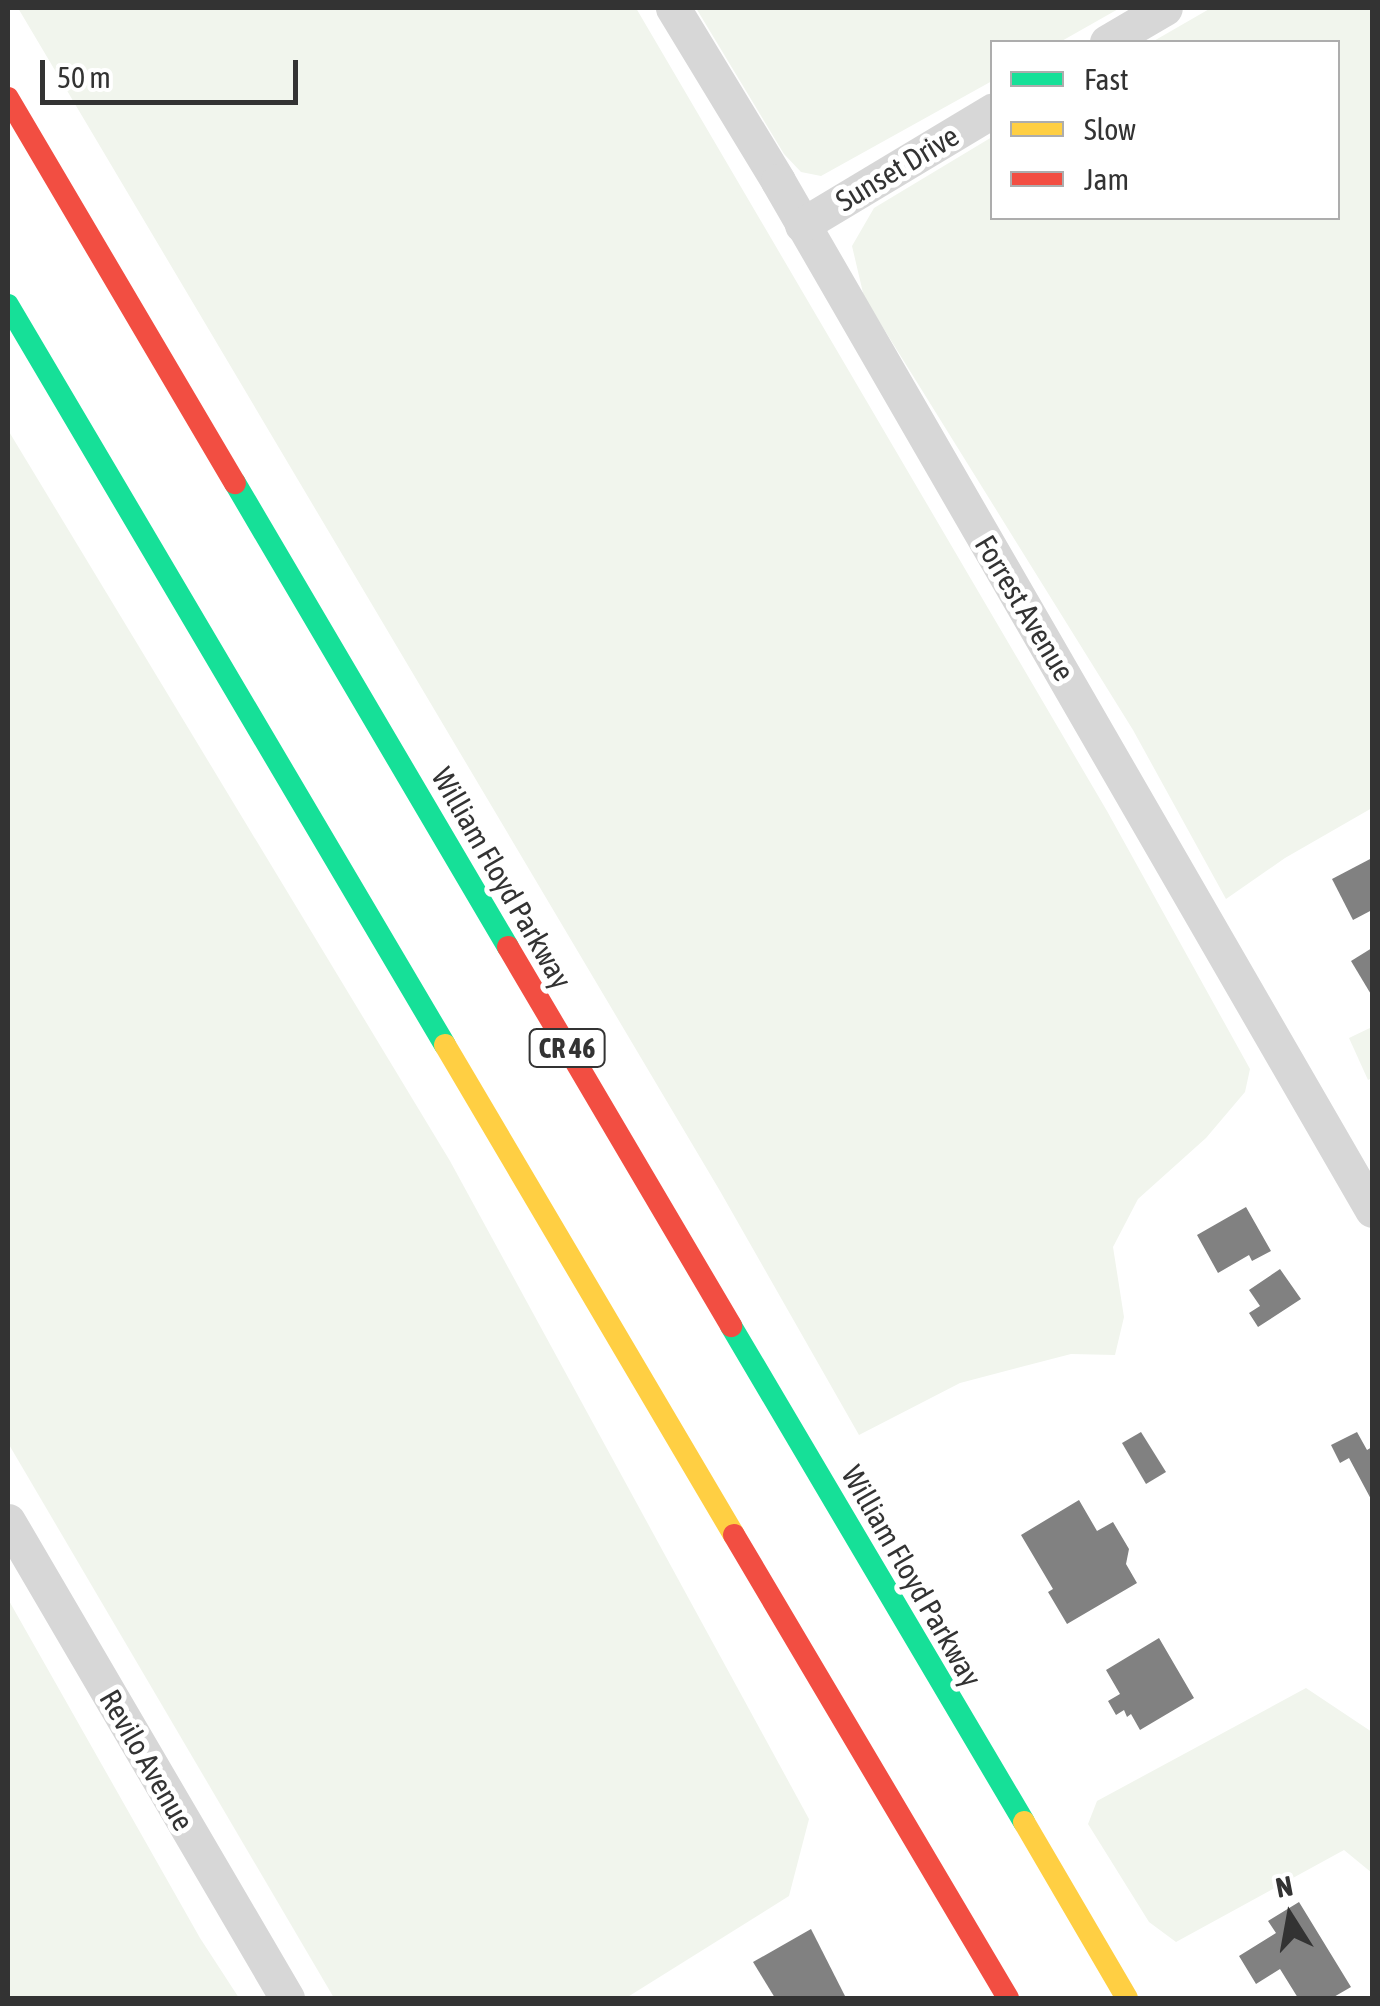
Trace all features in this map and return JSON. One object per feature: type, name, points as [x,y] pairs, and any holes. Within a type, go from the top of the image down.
[{"type":"highway","name":"William Floyd Parkway","points":[[8,98],[1127,1998]]},
{"type":"highway","points":[[8,305],[1008,1998]]},
{"type":"street","name":"Forrest Avenue","points":[[673,8],[1372,1210]]},
{"type":"street","points":[[1110,40],[1165,8]]},
{"type":"street","name":"Sunset Drive","points":[[802,225],[990,112]]},
{"type":"street","name":"Revilo Avenue","points":[[8,1521],[288,1998]]},
{"type":"shaded area","points":[[18,8],[636,8],[1107,811],[1250,1069],[1245,1092],[1206,1138],[1138,1199],[1113,1247],[1124,1317],[1115,1355],[1071,1354],[960,1383],[859,1435],[720,1191]]},
{"type":"shaded area","points":[[696,8],[1120,8],[1064,40],[990,40],[990,82],[821,176],[801,172],[784,154]]},
{"type":"shaded area","points":[[1211,8],[1372,8],[1372,808],[1285,858],[1226,899],[1133,730],[864,297],[852,246],[874,208],[990,138],[990,220],[1340,220],[1340,40],[1155,40]]},
{"type":"shaded area","points":[[8,430],[450,1161],[809,1819],[789,1896],[626,1998],[334,1998],[8,1443]]},
{"type":"shaded area","points":[[1372,1027],[1372,1078],[1368,1080],[1349,1038]]},
{"type":"shaded area","points":[[8,1599],[200,1938],[239,1998],[8,1998]]},
{"type":"shaded area","points":[[1306,1688],[1372,1732],[1372,1873],[1344,1850],[1176,1942],[1149,1922],[1088,1824],[1097,1801]]},
{"type":"building","points":[[1372,858],[1372,910],[1353,920],[1332,879]]},
{"type":"building","points":[[1372,948],[1372,996],[1351,961]]},
{"type":"building","points":[[1246,1207],[1271,1251],[1252,1261],[1249,1255],[1218,1273],[1197,1235]]},
{"type":"building","points":[[1280,1269],[1301,1299],[1258,1327],[1249,1313],[1260,1306],[1249,1290]]},
{"type":"building","points":[[1141,1432],[1166,1472],[1146,1484],[1122,1443]]},
{"type":"building","points":[[1357,1432],[1367,1450],[1372,1447],[1372,1501],[1349,1458],[1340,1463],[1331,1445]]},
{"type":"building","points":[[1079,1500],[1097,1531],[1113,1522],[1129,1549],[1126,1564],[1137,1583],[1067,1624],[1048,1592],[1053,1589],[1021,1535]]},
{"type":"building","points":[[1159,1638],[1194,1698],[1140,1730],[1131,1714],[1127,1717],[1124,1710],[1116,1715],[1108,1701],[1120,1694],[1106,1670]]},
{"type":"building","points":[[1299,1902],[1351,1987],[1332,1998],[1298,1998],[1280,1969],[1256,1984],[1239,1956],[1276,1933],[1268,1921]]},
{"type":"building","points":[[811,1929],[846,1998],[775,1998],[753,1962]]},
{"type":"traffic: fast","points":[[8,305],[445,1045]]},
{"type":"traffic: fast","points":[[235,483],[508,947]]},
{"type":"traffic: fast","points":[[731,1326],[1024,1822]]},
{"type":"traffic: slow","points":[[445,1045],[734,1535]]},
{"type":"traffic: slow","points":[[1024,1822],[1127,1998]]},
{"type":"traffic: jam","points":[[8,98],[235,483]]},
{"type":"traffic: jam","points":[[508,947],[731,1326]]},
{"type":"traffic: jam","points":[[734,1535],[1008,1998]]}]
